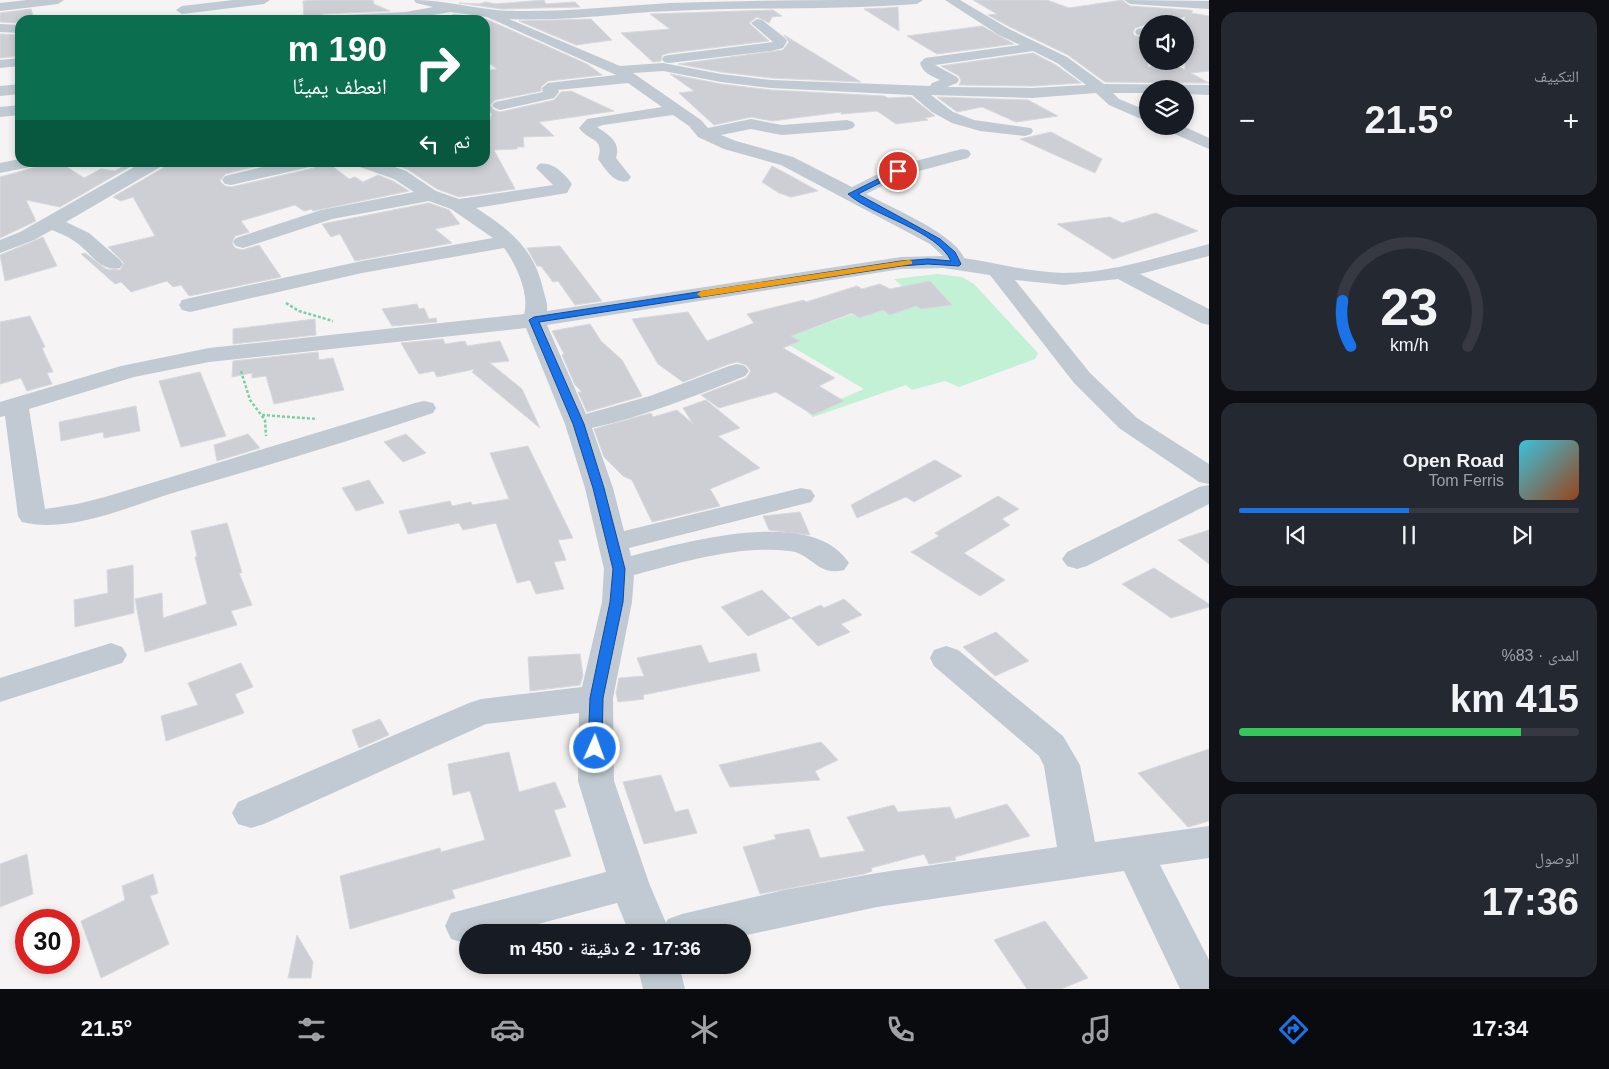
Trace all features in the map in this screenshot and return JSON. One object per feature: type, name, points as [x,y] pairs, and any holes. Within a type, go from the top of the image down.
[{"type":"street","points":[[0,7],[58,0]]},
{"type":"street","points":[[186,10],[264,0]]},
{"type":"street","points":[[492,19],[560,16],[696,3],[822,5],[917,0]]},
{"type":"street","points":[[950,0],[1004,32],[1062,60],[1100,88],[1114,102],[1139,113]]},
{"type":"street","points":[[1130,0],[1209,5]]},
{"type":"street","points":[[408,15],[420,10],[422,1],[477,15]]},
{"type":"street","points":[[412,15],[452,8]]},
{"type":"street","points":[[492,19],[619,72],[695,123],[704,134],[730,145],[787,161],[852,194],[937,240],[952,253],[956,264]]},
{"type":"street","points":[[500,105],[548,95],[551,92],[550,88],[553,86],[619,72],[778,45],[780,42],[757,23]]},
{"type":"street","points":[[0,28],[15,29]]},
{"type":"street","points":[[919,89],[952,80],[926,66],[930,61],[1034,46]]},
{"type":"street","points":[[0,64],[15,62]]},
{"type":"street","points":[[619,72],[663,67],[752,82],[1006,94],[1100,88],[1139,88]]},
{"type":"street","points":[[919,89],[937,108],[955,118],[986,128],[1025,131]]},
{"type":"street","points":[[1194,89],[1209,90]]},
{"type":"street","points":[[0,91],[15,90]]},
{"type":"street","points":[[0,112],[15,110]]},
{"type":"street","points":[[622,177],[607,158],[610,149],[607,142],[587,128],[594,122],[603,120],[674,110]]},
{"type":"street","points":[[704,134],[751,124],[782,130],[847,125]]},
{"type":"street","points":[[1189,135],[1209,144]]},
{"type":"street","points":[[852,194],[898,171],[962,154]]},
{"type":"street","points":[[0,168],[15,165]]},
{"type":"street","points":[[0,246],[27,236],[147,167]]},
{"type":"street","points":[[230,180],[286,167]]},
{"type":"street","points":[[377,167],[400,175],[430,195],[458,205],[482,220],[509,241],[523,259],[529,272],[537,308],[534,320],[578,424],[616,556],[617,602],[596,698],[596,782],[629,883],[645,924]]},
{"type":"street","points":[[458,205],[561,189],[563,184],[545,168]]},
{"type":"street","points":[[243,242],[328,214],[430,195]]},
{"type":"street","points":[[51,222],[82,237],[113,264]]},
{"type":"street","points":[[190,305],[362,267],[509,241]]},
{"type":"street","points":[[424,408],[271,456],[79,511],[40,518],[32,516],[8,408],[152,365],[234,352],[534,320],[901,263],[928,261],[1062,279],[1093,278],[1124,274],[1209,250]]},
{"type":"street","points":[[997,271],[1082,378],[1128,423],[1209,476]]},
{"type":"street","points":[[1124,274],[1209,318]]},
{"type":"street","points":[[578,424],[632,410],[685,392],[737,370]]},
{"type":"street","points":[[1077,559],[1209,494]]},
{"type":"street","points":[[616,556],[801,496]]},
{"type":"street","points":[[616,556],[788,541],[807,546],[834,563]]},
{"type":"street","points":[[0,690],[111,655]]},
{"type":"street","points":[[946,658],[1051,746],[1062,764],[1079,861]]},
{"type":"street","points":[[251,813],[481,712],[596,698]]},
{"type":"street","points":[[716,924],[877,890],[1209,842]]},
{"type":"street","points":[[1135,854],[1203,989]]},
{"type":"street","points":[[473,924],[629,883]]},
{"type":"street","points":[[660,974],[664,989]]},
{"type":"path","points":[[265,287],[274,296],[299,311],[319,316],[348,328],[354,338]]},
{"type":"path","points":[[234,352],[250,400],[265,420],[271,456]]},
{"type":"green space","points":[[937,274],[962,277],[974,284],[1038,353],[1035,359],[959,387],[945,381],[912,390],[906,385],[813,417],[808,413],[864,389],[789,345],[799,341],[791,336],[853,314],[859,318],[883,310],[890,315],[916,306],[919,308],[925,306],[894,279]]},
{"type":"building","points":[[373,0],[374,4],[390,11],[304,15],[303,1]]},
{"type":"building","points":[[544,0],[546,4],[575,2],[580,7],[502,9],[459,3],[479,4],[486,2],[495,4]]},
{"type":"building","points":[[973,0],[1047,0],[1069,8],[1122,0],[1130,6],[1193,11],[1191,13],[1209,16],[1209,71],[1191,73],[1209,83],[1194,83],[1194,80],[1105,82],[1068,55],[988,15],[997,14]]},
{"type":"building","points":[[898,7],[899,31],[864,9],[886,8]]},
{"type":"building","points":[[31,9],[33,15],[15,15],[15,23],[0,22],[0,13]]},
{"type":"building","points":[[773,10],[782,16],[772,17],[769,23],[757,17],[749,23],[769,41],[669,53],[662,55],[661,61],[653,62],[621,33],[670,29],[650,14]]},
{"type":"building","points":[[591,19],[612,40],[576,45],[519,21]]},
{"type":"building","points":[[490,21],[587,64],[602,75],[548,81],[541,87],[541,91],[495,100],[490,105],[490,70],[497,69],[490,64]]},
{"type":"building","points":[[982,26],[1014,44],[937,54],[907,36]]},
{"type":"building","points":[[0,34],[15,35],[15,56],[0,58]]},
{"type":"building","points":[[784,35],[861,82],[771,78],[721,72],[678,64],[783,50],[789,42]]},
{"type":"building","points":[[1033,53],[1056,65],[1081,83],[1032,86],[959,85],[961,81],[959,76],[941,66]]},
{"type":"building","points":[[670,74],[721,84],[771,90],[884,96],[888,98],[911,97],[935,116],[925,118],[928,120],[896,124],[877,111],[841,114],[841,112],[772,121],[751,117],[714,125],[679,93],[694,91]]},
{"type":"building","points":[[571,91],[614,111],[539,122],[554,136],[523,137],[524,147],[494,150],[515,189],[459,197],[437,189],[402,167],[490,167],[490,119],[492,114],[490,112],[490,105],[494,110],[500,112],[554,100],[561,92]]},
{"type":"building","points":[[937,97],[1028,100],[1058,116],[1016,122],[982,107],[957,112]]},
{"type":"building","points":[[1051,132],[1102,159],[1095,173],[1020,139]]},
{"type":"building","points":[[772,166],[818,191],[791,197],[779,193],[762,182]]},
{"type":"building","points":[[36,167],[67,167],[84,178],[101,169],[115,171],[122,167],[129,167],[60,207],[26,200],[36,221],[0,238],[0,177]]},
{"type":"building","points":[[253,167],[225,174],[220,181],[225,186],[231,187],[315,167],[333,167],[349,179],[355,177],[363,182],[378,175],[393,181],[409,191],[313,211],[312,209],[304,211],[295,205],[241,221],[249,232],[235,236],[232,243],[235,248],[242,250],[259,245],[281,277],[189,296],[181,285],[173,287],[167,281],[131,292],[121,282],[115,284],[81,254],[85,253],[106,269],[120,270],[124,263],[108,247],[155,236],[133,197],[121,201],[113,197],[163,168]]},
{"type":"building","points":[[429,203],[449,210],[460,224],[435,229],[452,243],[355,261],[340,234],[331,237],[322,224]]},
{"type":"building","points":[[1156,213],[1198,231],[1113,259],[1057,224],[1110,217],[1122,223]]},
{"type":"building","points":[[43,237],[57,266],[5,281],[0,255]]},
{"type":"building","points":[[560,246],[602,301],[575,305],[558,281],[553,282],[541,266],[537,266],[527,248]]},
{"type":"building","points":[[930,281],[952,305],[921,309],[916,306],[890,315],[883,310],[859,318],[852,313],[791,336],[800,341],[783,348],[835,378],[819,386],[844,401],[813,415],[776,392],[719,408],[701,395],[746,378],[751,371],[746,365],[737,362],[729,364],[683,382],[658,364],[632,319],[688,312],[707,341],[754,323],[747,314],[804,300],[806,302],[857,286],[862,289],[880,284],[890,289]]},
{"type":"building","points":[[417,304],[419,309],[424,308],[429,319],[436,318],[437,322],[392,326],[382,309]]},
{"type":"building","points":[[30,316],[45,347],[42,348],[53,372],[47,373],[52,384],[27,391],[21,378],[0,384],[0,322]]},
{"type":"building","points":[[315,319],[316,335],[233,344],[233,329]]},
{"type":"building","points":[[590,324],[601,341],[622,360],[642,396],[587,412],[578,392],[582,392],[575,385],[562,355],[564,354],[552,331]]},
{"type":"building","points":[[443,339],[445,344],[465,341],[467,346],[500,341],[509,361],[490,363],[522,389],[540,428],[472,372],[475,369],[437,377],[434,371],[419,374],[401,343]]},
{"type":"building","points":[[318,352],[319,360],[333,358],[344,390],[274,404],[266,376],[252,378],[252,373],[232,377],[233,361]]},
{"type":"building","points":[[200,372],[226,436],[181,447],[159,381]]},
{"type":"building","points":[[706,400],[740,428],[718,436],[760,468],[710,489],[720,506],[652,522],[632,480],[623,476],[604,457],[594,429],[651,413],[653,417],[677,410],[693,424],[683,408]]},
{"type":"building","points":[[136,406],[140,431],[104,438],[103,432],[61,441],[59,422]]},
{"type":"building","points":[[248,434],[260,448],[217,461],[214,445]]},
{"type":"building","points":[[406,434],[426,453],[403,462],[384,442]]},
{"type":"building","points":[[528,446],[573,538],[558,540],[566,560],[554,562],[564,589],[536,594],[530,580],[517,583],[496,523],[463,530],[459,523],[408,534],[399,511],[450,501],[452,506],[471,502],[472,505],[509,499],[490,453]]},
{"type":"building","points":[[935,460],[962,476],[914,502],[906,497],[857,518],[851,505]]},
{"type":"building","points":[[369,480],[384,503],[356,511],[342,488]]},
{"type":"building","points":[[998,496],[1019,509],[1002,519],[1010,525],[964,553],[1005,580],[980,596],[911,552],[939,536],[935,533]]},
{"type":"building","points":[[800,512],[810,535],[769,530],[763,516]]},
{"type":"building","points":[[227,523],[242,573],[239,573],[252,605],[231,611],[237,625],[145,652],[135,599],[162,593],[163,618],[207,604],[195,557],[197,556],[191,531]]},
{"type":"building","points":[[1209,530],[1209,564],[1178,540]]},
{"type":"building","points":[[133,565],[134,613],[75,627],[74,600],[108,593],[107,570]]},
{"type":"building","points":[[1154,568],[1209,604],[1209,607],[1171,618],[1122,584]]},
{"type":"building","points":[[762,590],[791,618],[748,636],[721,607]]},
{"type":"building","points":[[844,599],[862,615],[841,624],[850,632],[818,646],[791,618],[821,605],[824,608]]},
{"type":"building","points":[[996,632],[1029,661],[995,676],[963,647]]},
{"type":"building","points":[[701,645],[709,663],[756,653],[760,671],[643,695],[644,699],[618,702],[616,693],[619,678],[644,676],[637,658]]},
{"type":"building","points":[[580,654],[583,676],[580,685],[530,691],[528,657]]},
{"type":"building","points":[[241,663],[253,687],[235,694],[244,713],[166,741],[161,716],[198,705],[188,683]]},
{"type":"building","points":[[380,719],[389,735],[359,748],[352,730]]},
{"type":"building","points":[[821,742],[838,760],[815,771],[820,780],[730,787],[719,765]]},
{"type":"building","points":[[1209,749],[1209,821],[1188,827],[1138,773]]},
{"type":"building","points":[[509,752],[519,792],[555,782],[566,807],[554,810],[571,856],[452,890],[455,898],[350,929],[340,876],[440,848],[441,852],[485,840],[470,791],[453,795],[448,764]]},
{"type":"building","points":[[661,775],[675,812],[688,809],[697,833],[644,844],[623,782]]},
{"type":"building","points":[[1007,804],[1030,836],[955,857],[956,860],[929,864],[924,854],[871,868],[872,871],[864,874],[760,894],[743,847],[776,839],[774,835],[809,829],[820,858],[865,851],[847,817],[894,805],[898,812],[950,807],[955,819]]},
{"type":"building","points":[[27,854],[33,894],[0,907],[0,864]]},
{"type":"building","points":[[153,874],[158,893],[150,896],[169,944],[101,978],[81,921],[125,900],[122,886]]},
{"type":"building","points":[[1045,921],[1088,978],[1061,989],[1027,989],[994,940]]},
{"type":"building","points":[[297,935],[313,962],[311,978],[288,978]]},
{"type":"slow traffic","points":[[701,294],[909,263]]},
{"type":"route","points":[[595,748],[596,698],[617,602],[619,569],[599,488],[578,424],[534,320],[901,263],[928,261],[956,264],[952,253],[937,240],[852,194],[898,171]]}]
